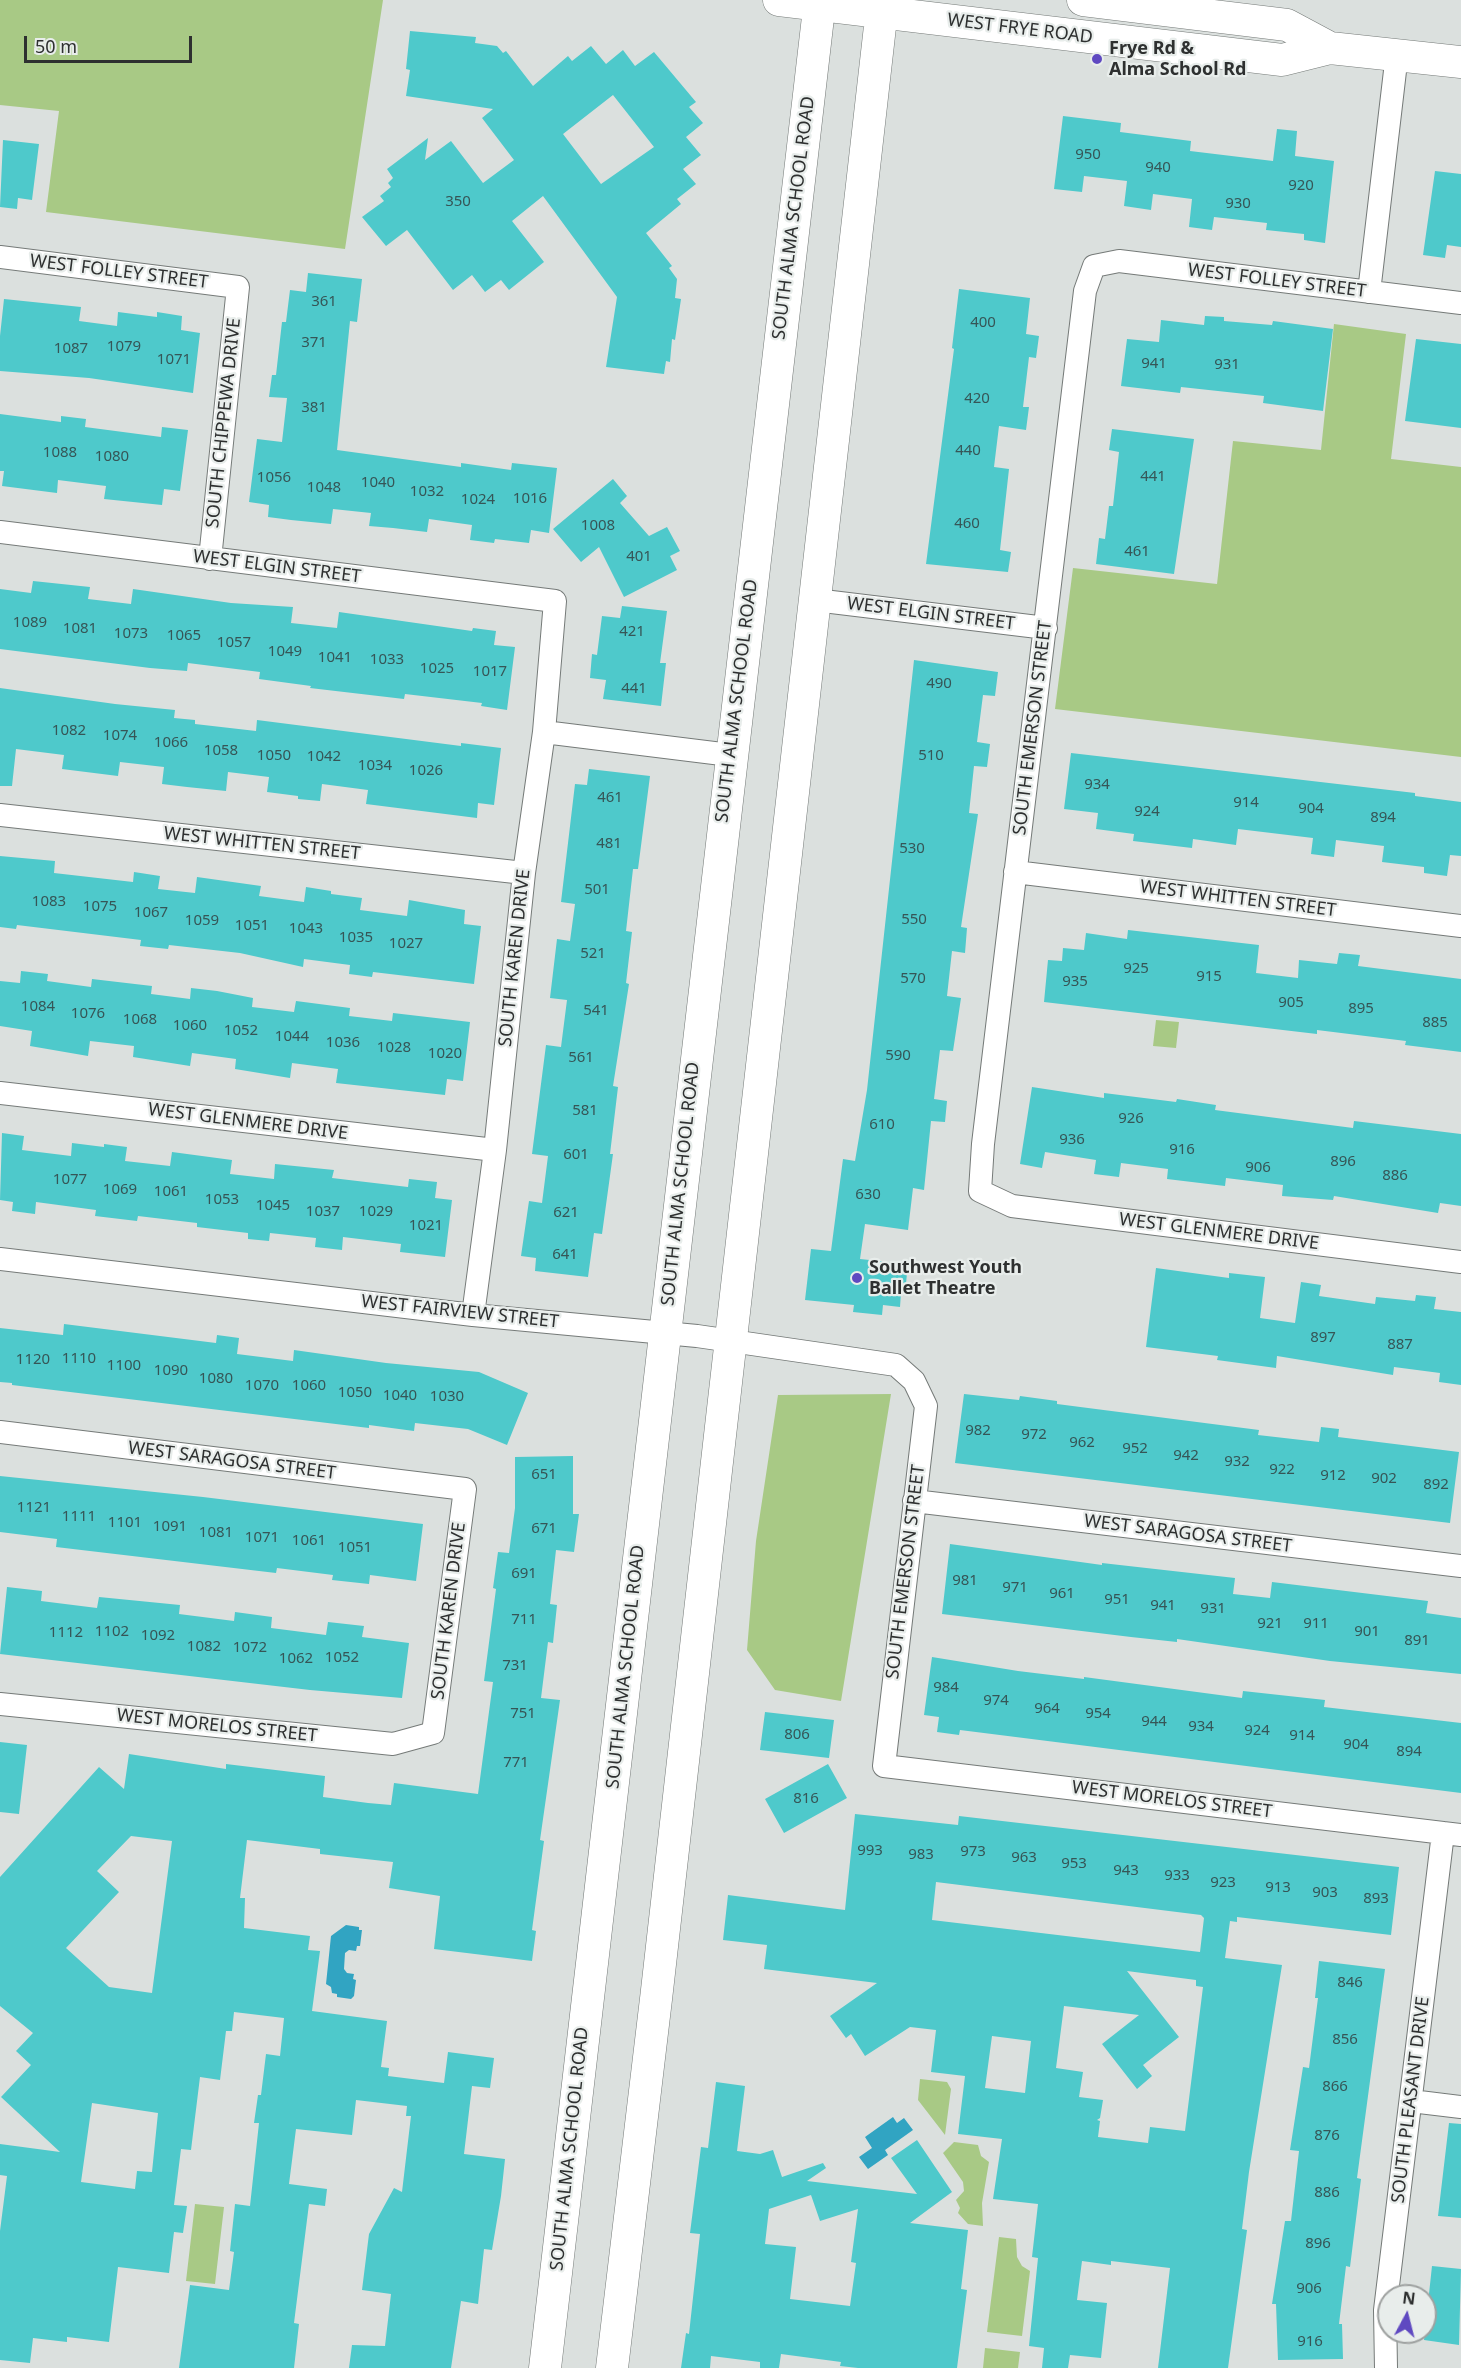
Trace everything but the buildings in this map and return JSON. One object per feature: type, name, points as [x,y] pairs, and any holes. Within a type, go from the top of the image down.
[{"type":"main road","name":"WEST FRYE ROAD","points":[[779,0],[882,6],[1282,60],[1330,48],[1461,62]]},
{"type":"main road","name":"WEST FRYE ROAD","points":[[1083,0],[1287,25],[1330,48]]},
{"type":"main road","name":"SOUTH ALMA SCHOOL ROAD","points":[[545,2368],[730,755],[820,2]]},
{"type":"main road","points":[[612,2368],[656,1999],[882,6]]},
{"type":"street","points":[[1369,292],[1397,54]]},
{"type":"street","name":"WEST FOLLEY STREET","points":[[0,257],[238,286]]},
{"type":"street","name":"WEST FOLLEY STREET","points":[[1094,266],[1119,261],[1461,303]]},
{"type":"street","name":"SOUTH EMERSON STREET","points":[[980,1191],[983,1144],[1085,291],[1094,266]]},
{"type":"street","name":"SOUTH CHIPPEWA DRIVE","points":[[210,559],[238,286]]},
{"type":"street","name":"WEST ELGIN STREET","points":[[0,532],[555,601]]},
{"type":"street","name":"WEST ELGIN STREET","points":[[815,600],[1046,628]]},
{"type":"street","name":"SOUTH KAREN DRIVE","points":[[472,1315],[495,1150],[524,873],[544,732],[555,601]]},
{"type":"street","points":[[544,732],[730,755]]},
{"type":"street","name":"WEST WHITTEN STREET","points":[[0,815],[524,873]]},
{"type":"street","name":"WEST WHITTEN STREET","points":[[1015,872],[1461,926]]},
{"type":"street","name":"WEST GLENMERE DRIVE","points":[[0,1093],[495,1150]]},
{"type":"street","name":"WEST GLENMERE DRIVE","points":[[980,1191],[1012,1206],[1461,1262]]},
{"type":"street","name":"WEST FAIRVIEW STREET","points":[[0,1259],[472,1315],[697,1336],[896,1365],[914,1382]]},
{"type":"street","name":"SOUTH EMERSON STREET","points":[[884,1766],[926,1406],[914,1382]]},
{"type":"street","name":"WEST SARAGOSA STREET","points":[[0,1432],[465,1489]]},
{"type":"street","name":"SOUTH KAREN DRIVE","points":[[433,1733],[465,1489]]},
{"type":"street","name":"WEST SARAGOSA STREET","points":[[914,1501],[1461,1566]]},
{"type":"street","name":"WEST MORELOS STREET","points":[[0,1704],[393,1744],[433,1733]]},
{"type":"street","name":"WEST MORELOS STREET","points":[[884,1766],[1452,1834]]},
{"type":"street","name":"SOUTH PLEASANT DRIVE","points":[[1386,2368],[1385,2310],[1411,2101],[1452,1834]]},
{"type":"street","points":[[1411,2101],[1461,2108]]},
{"type":"green space","points":[[0,0],[383,0],[345,249],[46,212],[59,111],[0,105]]},
{"type":"green space","points":[[1334,324],[1406,334],[1391,459],[1461,467],[1461,757],[1055,709],[1073,568],[1217,584],[1233,441],[1321,450]]},
{"type":"green space","points":[[1156,1020],[1179,1022],[1176,1048],[1153,1046]]},
{"type":"green space","points":[[891,1394],[841,1701],[775,1690],[747,1650],[756,1541],[778,1395]]},
{"type":"green space","points":[[920,2079],[947,2082],[951,2089],[945,2135],[918,2100]]},
{"type":"green space","points":[[954,2142],[978,2145],[981,2156],[989,2162],[982,2203],[983,2226],[968,2224],[958,2213],[960,2208],[956,2200],[964,2191],[963,2182],[943,2153]]},
{"type":"green space","points":[[195,2204],[224,2207],[215,2284],[186,2281]]},
{"type":"green space","points":[[999,2237],[1016,2239],[1017,2257],[1022,2266],[1030,2271],[1022,2336],[987,2332]]},
{"type":"green space","points":[[985,2348],[1020,2352],[1018,2368],[983,2368]]},
{"type":"water","points":[[346,1925],[359,1927],[359,1930],[362,1930],[360,1946],[357,1946],[356,1951],[349,1950],[345,1953],[344,1969],[347,1973],[354,1974],[353,1979],[356,1980],[354,1996],[351,1999],[337,1997],[337,1994],[332,1993],[331,1987],[326,1984],[331,1936]]},
{"type":"water","points":[[893,2117],[897,2123],[904,2118],[913,2130],[885,2150],[888,2155],[868,2169],[859,2157],[872,2148],[865,2137]]},
{"type":"place","name":"Frye Rd & Alma School Rd","points":[[1097,59]]},
{"type":"place","name":"Southwest Youth Ballet Theatre","points":[[857,1278]]}]
